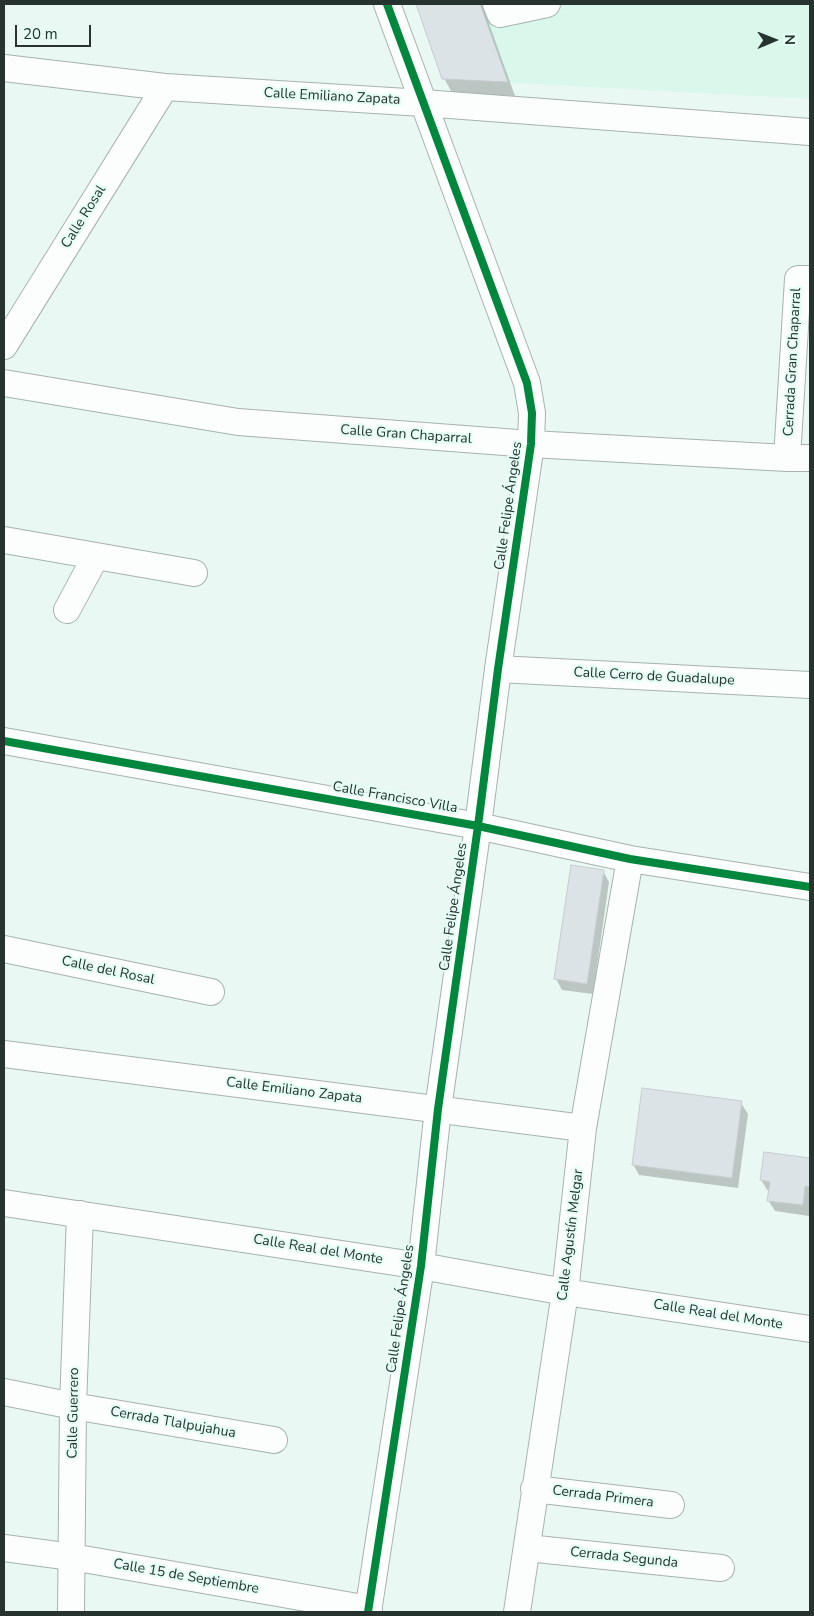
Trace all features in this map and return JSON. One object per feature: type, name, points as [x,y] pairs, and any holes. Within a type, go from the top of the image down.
[{"type":"street","points":[[387,4],[423,103]]},
{"type":"street","points":[[496,4],[500,14],[547,4]]},
{"type":"street","name":"Calle Emiliano Zapata","points":[[4,68],[164,88],[423,103],[810,132]]},
{"type":"street","name":"Calle Rosal","points":[[4,346],[164,88]]},
{"type":"street","name":"Calle Felipe Ángeles","points":[[368,1611],[421,1266],[438,1109],[498,669],[531,444],[532,413],[527,382],[423,103]]},
{"type":"street","name":"Cerrada Gran Chaparral","points":[[799,458],[798,279],[810,279]]},
{"type":"street","name":"Calle Gran Chaparral","points":[[4,383],[238,422],[531,444],[799,458]]},
{"type":"street","points":[[4,540],[194,574]]},
{"type":"street","points":[[67,610],[96,556]]},
{"type":"street","name":"Calle Cerro de Guadalupe","points":[[498,669],[810,685]]},
{"type":"street","name":"Calle Francisco Villa","points":[[4,741],[478,826],[630,859],[810,887]]},
{"type":"street","name":"Calle Agustín Melgar","points":[[517,1612],[565,1292],[583,1128],[630,859]]},
{"type":"street","name":"Calle del Rosal","points":[[4,949],[211,992]]},
{"type":"street","name":"Calle Emiliano Zapata","points":[[4,1054],[583,1128]]},
{"type":"street","name":"Calle Real del Monte","points":[[4,1203],[421,1266],[565,1292],[810,1329]]},
{"type":"street","name":"Calle Guerrero","points":[[71,1612],[73,1406],[80,1214]]},
{"type":"street","name":"Cerrada Tlalpujahua","points":[[4,1392],[73,1406],[274,1440]]},
{"type":"street","name":"Cerrada Primera","points":[[534,1489],[671,1505]]},
{"type":"street","name":"Calle 15 de Septiembre","points":[[4,1548],[72,1558],[368,1611]]},
{"type":"street","name":"Cerrada Segunda","points":[[527,1548],[721,1568]]},
{"type":"shaded area","points":[[416,4],[810,4],[810,99],[442,79]]},
{"type":"building","points":[[416,4],[480,4],[508,82],[442,79]]},
{"type":"building","points":[[571,865],[604,870],[587,984],[554,979]]},
{"type":"building","points":[[642,1088],[742,1101],[732,1178],[632,1165]]},
{"type":"building","points":[[764,1152],[810,1158],[810,1187],[805,1186],[803,1205],[767,1201],[770,1182],[760,1180]]},
{"type":"cycle path","points":[[368,1612],[421,1266],[438,1109],[498,669],[531,444],[532,413],[527,383],[387,4]]},
{"type":"cycle path","points":[[4,741],[478,826],[630,859],[810,887]]}]
